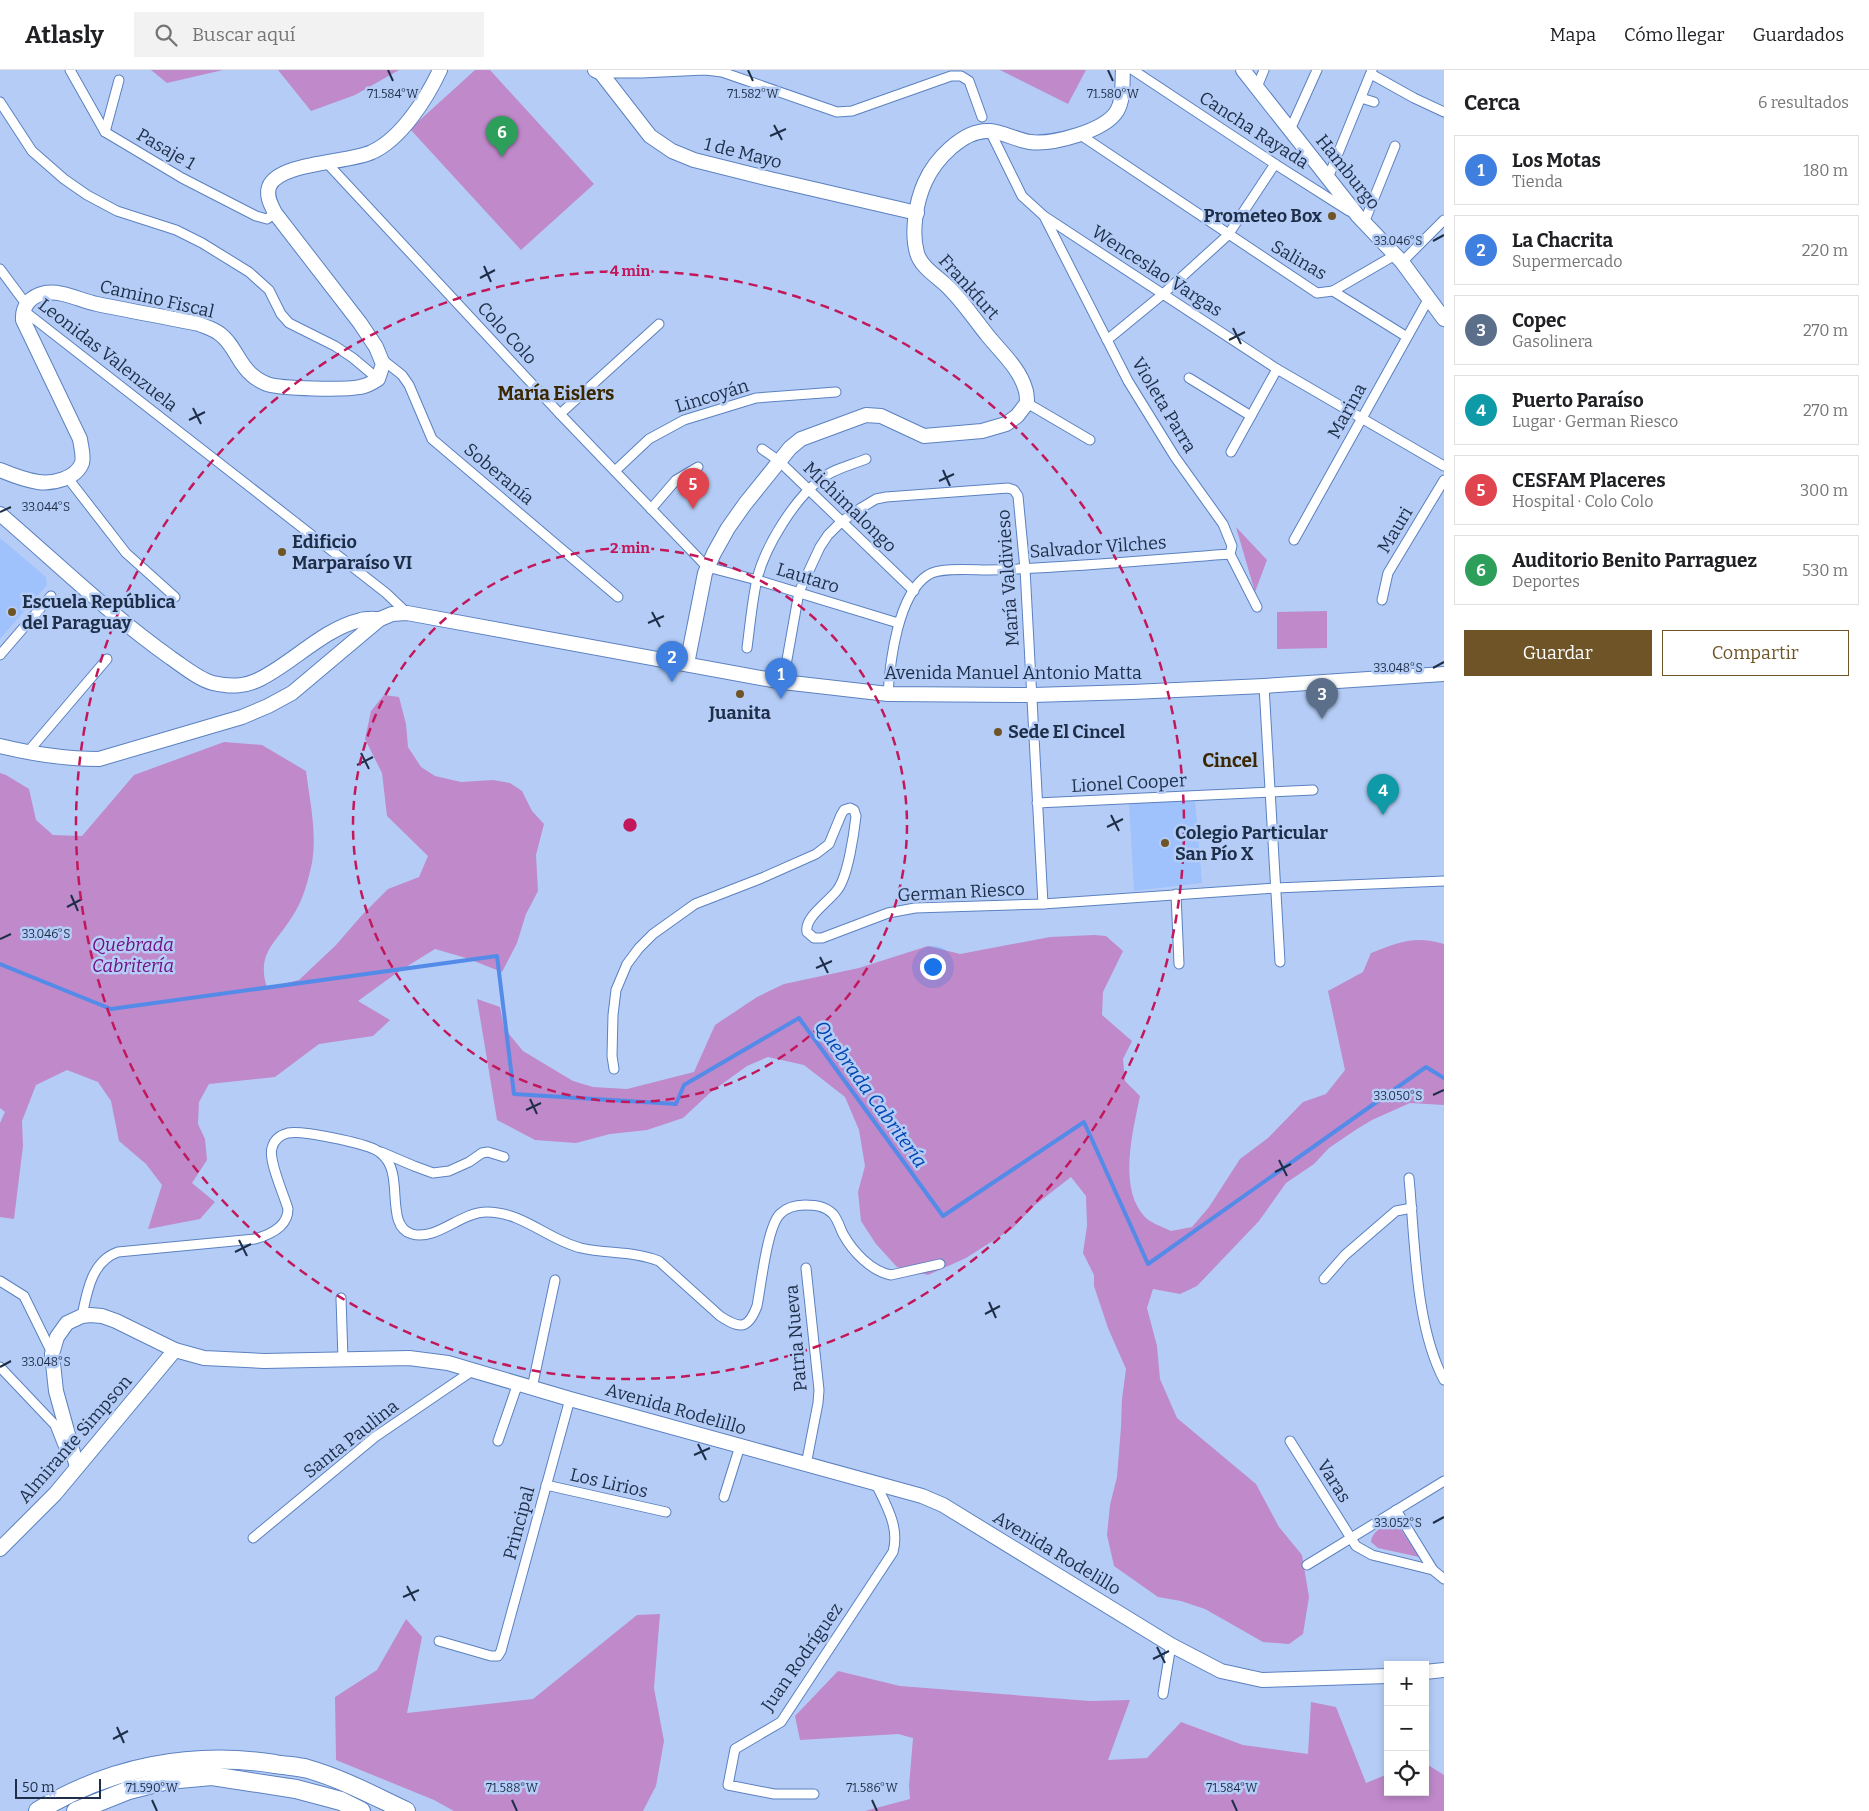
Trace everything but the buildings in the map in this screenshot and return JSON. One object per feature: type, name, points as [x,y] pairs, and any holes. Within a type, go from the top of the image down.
[{"type":"highway","points":[[38,1811],[83,1787],[124,1772],[165,1763],[215,1759],[250,1760],[307,1769],[349,1783],[406,1811]]},
{"type":"highway","points":[[76,1811],[128,1790],[168,1780],[212,1776],[296,1789],[341,1801],[361,1811]]},
{"type":"street","name":"Pasaje 1","points":[[70,70],[105,132],[182,178],[256,216],[267,219],[275,213]]},
{"type":"street","points":[[0,102],[32,151],[64,179],[87,195],[118,211],[176,230],[202,243],[249,272],[269,290],[281,314],[289,323],[335,346],[353,358],[378,380],[383,369],[383,360],[360,323],[275,213],[268,193],[273,180],[289,172],[326,162],[359,157],[373,152],[390,141],[406,124],[426,96],[440,70]]},
{"type":"street","points":[[598,71],[641,73],[705,70],[722,72],[837,112],[852,111],[951,76],[961,76],[969,81],[982,117]]},
{"type":"street","points":[[990,131],[1030,142],[1044,143],[1079,134],[1099,126],[1116,111],[1121,99],[1123,70]]},
{"type":"street","name":"Cancha Rayada","points":[[1133,70],[1361,220]]},
{"type":"street","name":"Hamburgo","points":[[1244,70],[1361,220],[1398,259],[1444,319]]},
{"type":"street","points":[[1257,87],[1264,70]]},
{"type":"street","points":[[1290,130],[1317,70]]},
{"type":"street","name":"1 de Mayo","points":[[598,71],[650,136],[672,151],[694,160],[917,213]]},
{"type":"street","points":[[1328,178],[1371,72],[1414,98],[1444,112]]},
{"type":"street","points":[[105,132],[119,80]]},
{"type":"street","points":[[1361,98],[1374,102]]},
{"type":"street","name":"Frankfurt","points":[[990,131],[970,135],[957,143],[938,160],[922,187],[914,238],[917,254],[923,264],[951,290],[1013,366],[1025,388],[1027,403]]},
{"type":"street","name":"Wenceslao Vargas","points":[[990,131],[1022,196],[1044,216],[1277,369],[1444,466]]},
{"type":"street","name":"Salinas","points":[[1079,134],[1317,293],[1333,291],[1407,337]]},
{"type":"street","points":[[1361,220],[1395,146]]},
{"type":"street","name":"Colo Colo","points":[[326,162],[560,414],[707,567]]},
{"type":"street","points":[[1107,340],[1163,294],[1228,234],[1274,164]]},
{"type":"street","name":"Violeta Parra","points":[[1044,216],[1107,340],[1145,409],[1175,457],[1223,524],[1231,540],[1230,554],[1257,607]]},
{"type":"street","points":[[1333,291],[1398,259],[1444,220]]},
{"type":"street","name":"Leonidas Valenzuela","points":[[0,269],[25,307],[386,592],[407,613]]},
{"type":"street","name":"Camino Fiscal","points":[[25,307],[33,298],[44,294],[58,294],[95,304],[199,324],[220,334],[227,340],[247,370],[268,384],[288,387],[352,388],[367,385],[378,380]]},
{"type":"street","name":"Marina","points":[[1294,540],[1429,298]]},
{"type":"street","points":[[0,470],[36,482],[47,483],[67,477],[76,471],[82,463],[80,440],[25,325],[25,307]]},
{"type":"street","points":[[560,414],[659,324]]},
{"type":"street","name":"Soberanía","points":[[383,360],[397,371],[409,385],[432,439],[618,597]]},
{"type":"street","points":[[1231,452],[1277,369]]},
{"type":"street","points":[[1189,378],[1251,416]]},
{"type":"street","name":"Lincoyán","points":[[615,471],[649,439],[684,420],[756,398],[836,392]]},
{"type":"street","points":[[687,664],[707,567],[728,528],[779,461],[800,440],[866,416],[881,416],[924,436],[995,428],[1006,424],[1017,416],[1027,403],[1090,440]]},
{"type":"street","name":"Michimalongo","points":[[762,449],[779,461],[841,522],[915,589]]},
{"type":"street","points":[[747,648],[757,580],[762,564],[778,533],[809,490],[830,474],[866,459]]},
{"type":"street","points":[[651,509],[676,480],[698,467]]},
{"type":"street","points":[[67,477],[126,552],[175,597]]},
{"type":"street","name":"Mauri","points":[[1382,600],[1388,573],[1444,480]]},
{"type":"street","name":"María Valdivieso","points":[[841,522],[861,508],[886,497],[1008,488],[1014,490],[1018,496],[1025,569],[1043,904]]},
{"type":"street","points":[[0,514],[149,643],[186,669],[211,682],[235,687],[259,680],[347,625],[363,619],[380,619]]},
{"type":"street","points":[[782,682],[798,592],[820,547],[841,522]]},
{"type":"street","name":"Salvador Vilches","points":[[915,589],[923,578],[934,572],[1025,569],[1230,554]]},
{"type":"street","name":"Lautaro","points":[[707,567],[798,592],[898,623]]},
{"type":"street","points":[[888,694],[889,672],[898,623],[904,606],[915,589]]},
{"type":"street","points":[[0,655],[50,596]]},
{"type":"street","name":"Avenida Manuel Antonio Matta","points":[[0,746],[27,753],[75,759],[99,758],[242,717],[284,697],[305,682],[380,619],[392,614],[407,613],[782,682],[888,694],[1032,695],[1264,686],[1444,674]]},
{"type":"street","points":[[302,652],[328,661]]},
{"type":"street","points":[[27,753],[107,659]]},
{"type":"street","points":[[1264,686],[1280,962]]},
{"type":"street","name":"Lionel Cooper","points":[[1037,804],[1313,790]]},
{"type":"street","name":"German Riesco","points":[[614,1069],[612,1056],[613,1015],[616,990],[627,964],[639,948],[653,934],[696,904],[816,854],[829,844],[844,810],[850,808],[854,810],[856,816],[844,879],[838,890],[809,920],[806,929],[809,936],[822,938],[901,910],[1043,904],[1276,888],[1444,881]]},
{"type":"street","points":[[1176,894],[1179,964]]},
{"type":"street","points":[[52,1354],[57,1337],[62,1329],[73,1319],[82,1316],[91,1281],[100,1262],[109,1255],[118,1252],[254,1239],[266,1235],[279,1227],[287,1217],[288,1209],[271,1154],[274,1141],[280,1136],[294,1132],[367,1146],[414,1166],[434,1172],[449,1171],[469,1162],[482,1153],[488,1152],[504,1157]]},
{"type":"street","points":[[378,1151],[388,1162],[394,1178],[398,1219],[401,1226],[412,1234],[427,1235],[476,1212],[489,1212],[507,1216],[530,1223],[581,1248],[648,1256],[659,1261],[720,1316],[740,1326],[747,1324],[753,1317],[757,1306],[772,1228],[780,1214],[795,1206],[818,1205],[828,1209],[835,1216],[854,1250],[884,1274],[891,1275],[940,1264]]},
{"type":"street","points":[[1409,1178],[1420,1294],[1426,1331],[1437,1367],[1444,1380]]},
{"type":"street","points":[[1324,1279],[1345,1255],[1396,1211],[1412,1208]]},
{"type":"street","name":"Patria Nueva","points":[[806,1268],[819,1390],[806,1465]]},
{"type":"street","points":[[532,1388],[555,1280]]},
{"type":"street","points":[[0,1281],[24,1296],[52,1354],[56,1391],[75,1469]]},
{"type":"street","points":[[341,1298],[342,1359]]},
{"type":"street","name":"Avenida Rodelillo","points":[[82,1316],[102,1316],[175,1350],[204,1358],[228,1360],[409,1358],[448,1363],[570,1399],[922,1496],[943,1505],[1171,1645],[1221,1672],[1262,1680],[1384,1676]]},
{"type":"street","name":"Almirante Simpson","points":[[0,1549],[55,1494],[175,1350]]},
{"type":"street","points":[[0,1367],[55,1425],[75,1469]]},
{"type":"street","name":"Santa Paulina","points":[[253,1538],[375,1437],[472,1371]]},
{"type":"street","points":[[498,1441],[518,1383]]},
{"type":"street","name":"Principal","points":[[439,1641],[491,1656],[498,1656],[501,1651],[570,1399]]},
{"type":"street","name":"Varas","points":[[1290,1441],[1356,1546],[1372,1555],[1433,1570]]},
{"type":"street","points":[[724,1497],[740,1446]]},
{"type":"street","points":[[1307,1565],[1444,1481]]},
{"type":"street","name":"Juan Rodríguez","points":[[814,1794],[774,1794],[728,1785],[735,1749],[781,1722],[893,1552],[896,1542],[894,1526],[875,1482]]},
{"type":"street","name":"Los Lirios","points":[[546,1485],[666,1512]]},
{"type":"street","points":[[1396,1510],[1433,1570],[1444,1579]]},
{"type":"street","points":[[1163,1694],[1171,1645]]},
{"type":"street","points":[[1429,1672],[1444,1670]]},
{"type":"shaded area","name":"Escuela República del Paraguay","points":[[0,538],[46,577],[47,585],[0,639]]},
{"type":"shaded area","name":"Colegio Particular San Pío X","points":[[1195,799],[1202,883],[1134,891],[1129,803]]},
{"type":"green space","points":[[151,70],[223,70],[167,83]]},
{"type":"green space","points":[[278,70],[399,70],[355,95],[311,111]]},
{"type":"green space","points":[[475,70],[490,70],[594,184],[521,250],[410,129]]},
{"type":"green space","points":[[1000,70],[1086,70],[1068,104]]},
{"type":"green space","points":[[1236,527],[1267,560],[1255,592]]},
{"type":"green space","points":[[1327,611],[1327,648],[1277,649],[1277,612]]},
{"type":"green space","name":"Quebrada Cabritería","points":[[384,695],[399,697],[406,724],[408,747],[421,767],[435,776],[461,782],[493,780],[510,783],[522,791],[532,811],[544,824],[536,855],[538,891],[526,914],[517,943],[502,972],[466,958],[435,949],[398,972],[358,1001],[390,1020],[373,1036],[319,1044],[275,1077],[209,1084],[199,1102],[198,1124],[205,1139],[207,1160],[192,1183],[215,1202],[200,1219],[148,1229],[162,1185],[146,1164],[119,1141],[111,1101],[98,1082],[67,1070],[36,1085],[22,1121],[23,1146],[14,1219],[0,1217],[0,1123],[5,1112],[0,1108],[0,773],[29,789],[36,820],[53,835],[82,836],[134,775],[224,742],[262,745],[306,771],[314,840],[312,863],[302,898],[292,917],[269,949],[266,957],[264,976],[267,988],[299,980],[336,945],[388,889],[419,877],[428,856],[387,816],[382,773],[365,739],[371,711]]},
{"type":"green space","points":[[1106,936],[1123,951],[1103,992],[1102,1015],[1132,1041],[1123,1059],[1125,1081],[1140,1096],[1131,1142],[1129,1175],[1131,1190],[1136,1204],[1144,1216],[1153,1223],[1171,1231],[1192,1227],[1209,1207],[1240,1159],[1268,1138],[1303,1102],[1326,1094],[1345,1070],[1328,991],[1363,972],[1371,953],[1407,941],[1425,940],[1444,944],[1444,1105],[1410,1103],[1372,1120],[1329,1148],[1314,1164],[1286,1183],[1259,1221],[1197,1286],[1180,1294],[1153,1289],[1147,1308],[1157,1346],[1160,1379],[1177,1418],[1256,1484],[1279,1527],[1302,1555],[1309,1597],[1303,1634],[1289,1644],[1263,1642],[1205,1609],[1181,1601],[1158,1597],[1114,1566],[1107,1535],[1110,1505],[1117,1477],[1126,1369],[1108,1328],[1094,1286],[1094,1275],[1083,1253],[1087,1226],[1086,1196],[1071,1177],[1035,1205],[1013,1228],[966,1258],[928,1275],[897,1267],[876,1244],[861,1221],[858,1192],[865,1166],[859,1130],[845,1097],[804,1065],[768,1057],[747,1066],[711,1092],[683,1118],[647,1130],[610,1134],[576,1143],[535,1140],[497,1120],[477,999],[500,1007],[504,1028],[523,1051],[573,1081],[593,1087],[627,1089],[694,1072],[715,1025],[757,997],[784,984],[859,968],[928,946],[960,954],[1050,937]]},
{"type":"green space","points":[[1395,1520],[1419,1557],[1378,1548],[1371,1542],[1377,1531]]},
{"type":"green space","points":[[660,1614],[654,1688],[664,1741],[656,1786],[643,1811],[454,1811],[434,1800],[336,1760],[335,1697],[377,1670],[406,1619],[422,1637],[407,1713],[533,1699],[637,1615]]},
{"type":"green space","points":[[838,1671],[900,1686],[1090,1701],[1130,1700],[1108,1760],[1147,1758],[1181,1722],[1243,1745],[1308,1754],[1311,1702],[1336,1707],[1366,1783],[1384,1776],[1384,1796],[1429,1796],[1429,1766],[1444,1775],[1444,1811],[865,1811],[910,1799],[909,1786],[913,1738],[898,1734],[800,1740],[795,1716]]},
{"type":"waterway","name":"Quebrada Cabritería","points":[[0,964],[111,1009],[497,956],[514,1094],[676,1104],[684,1085],[799,1018],[943,1216],[1084,1122],[1148,1264],[1426,1067],[1444,1078]]},
{"type":"place","name":"Auditorio Benito Parraguez","points":[[502,157]]},
{"type":"place","name":"Prometeo Box","points":[[1332,216]]},
{"type":"place","name":"CESFAM Placeres","points":[[693,509]]},
{"type":"place","name":"Edificio Marparaíso VI","points":[[282,552]]},
{"type":"place","name":"Escuela República del Paraguay","points":[[12,612]]},
{"type":"place","name":"La Chacrita","points":[[672,682]]},
{"type":"place","name":"Juanita","points":[[740,694]]},
{"type":"place","name":"Los Motas","points":[[781,699]]},
{"type":"place","name":"Copec","points":[[1322,719]]},
{"type":"place","name":"Sede El Cincel","points":[[998,732]]},
{"type":"place","name":"Puerto Paraíso","points":[[1383,815]]},
{"type":"place","name":"Colegio Particular San Pío X","points":[[1165,843]]},
{"type":"district","name":"María Eislers","points":[[556,393]]},
{"type":"district","name":"Cincel","points":[[1230,760]]}]
